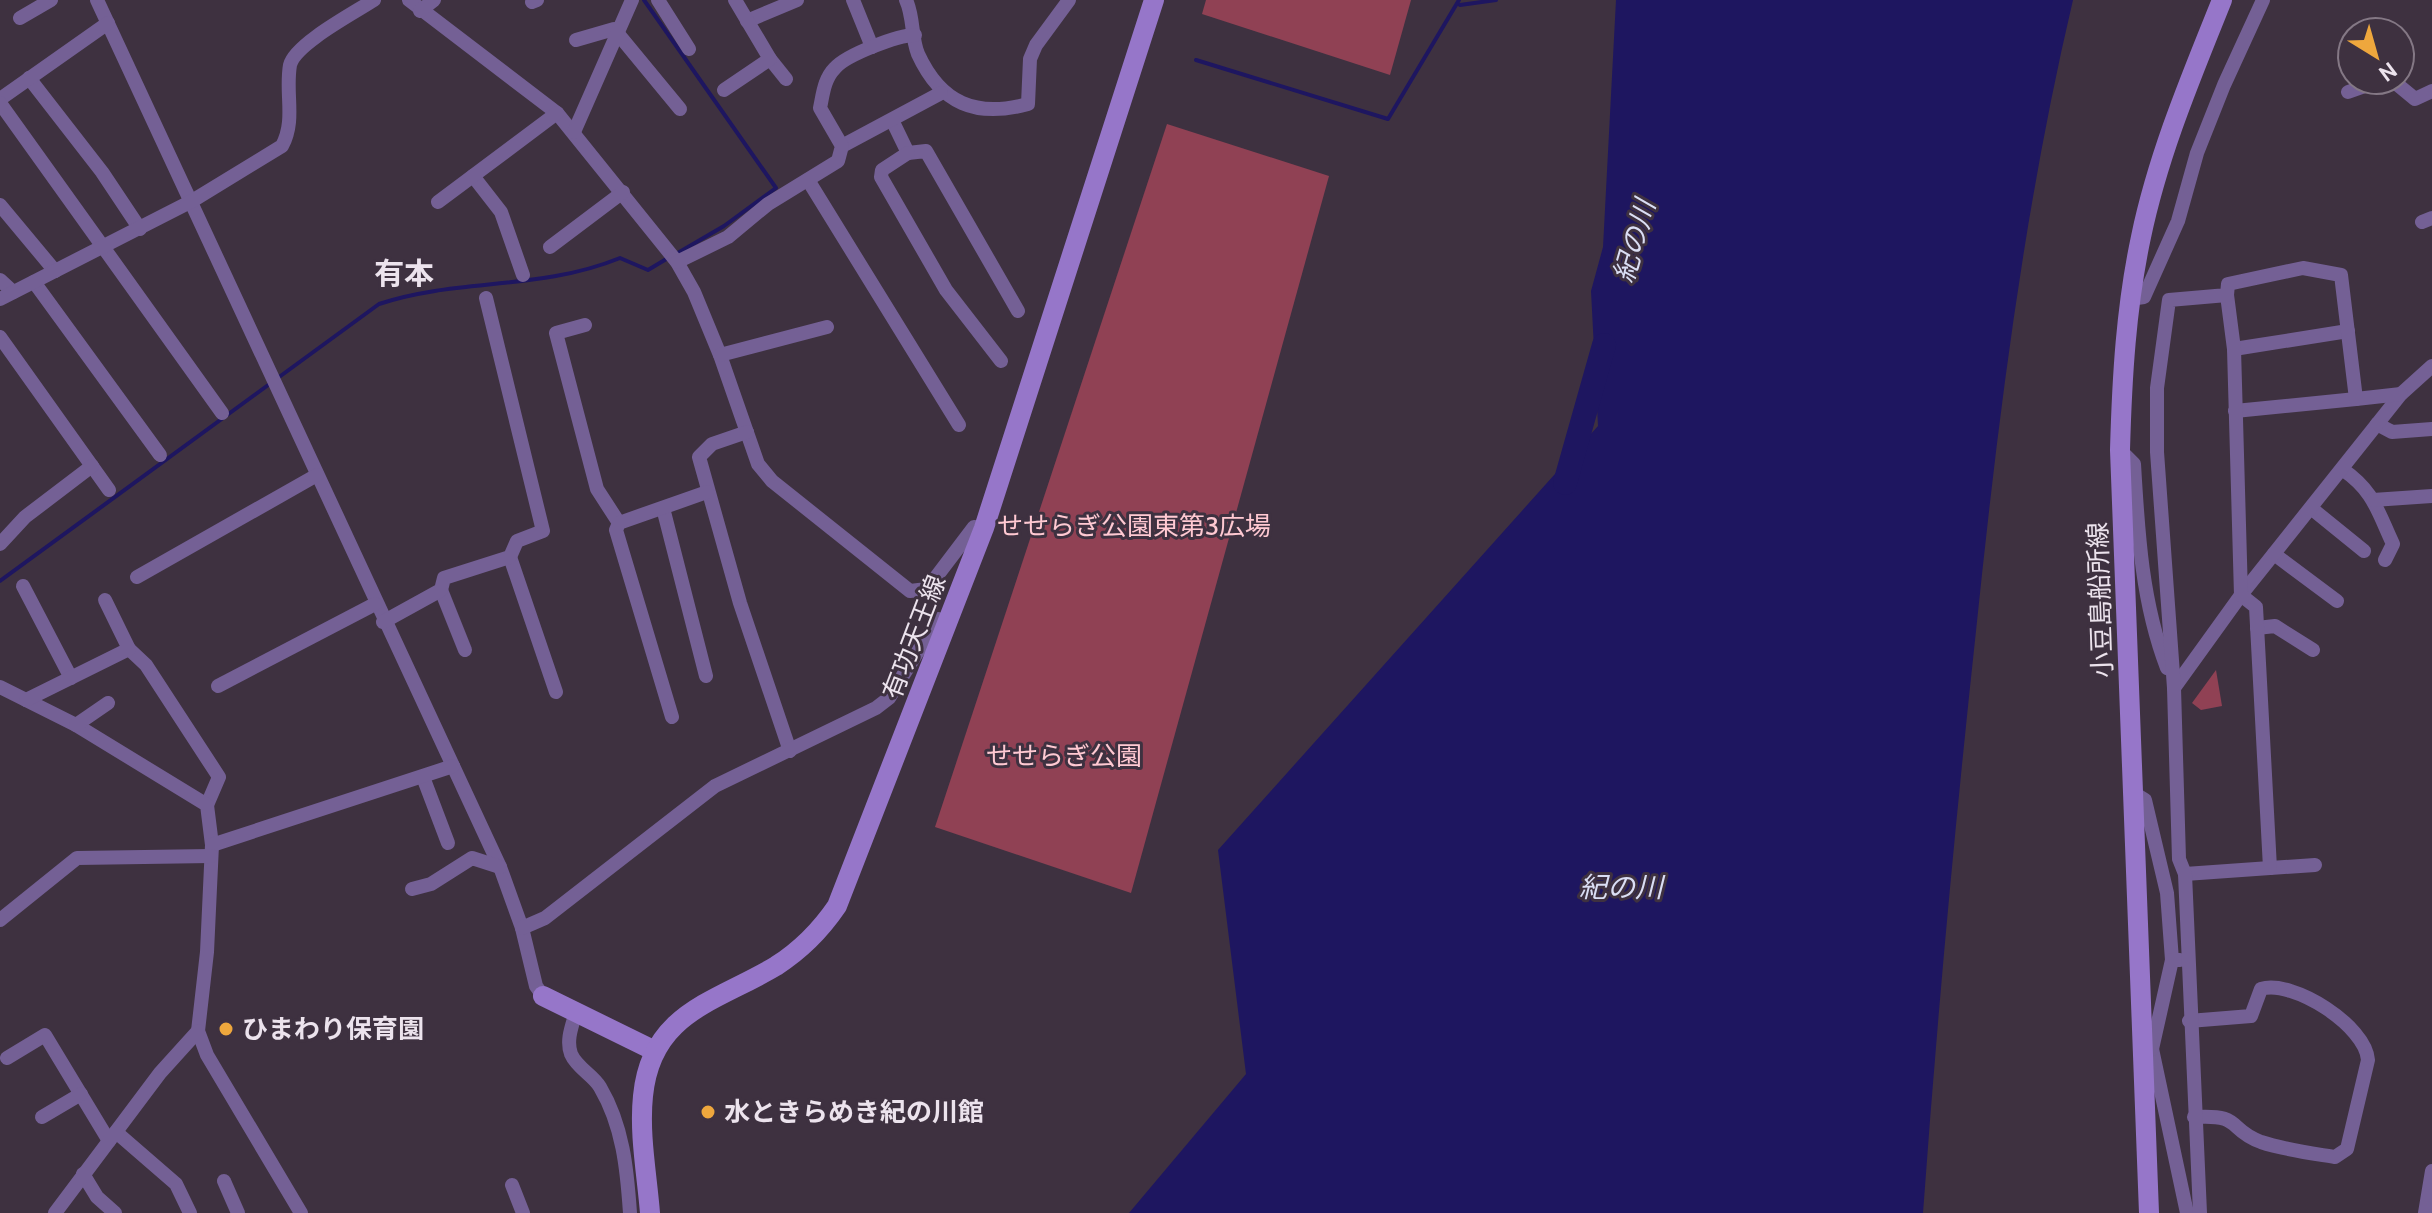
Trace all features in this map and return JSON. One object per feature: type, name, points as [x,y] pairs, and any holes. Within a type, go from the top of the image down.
[{"type":"main road","name":"小豆島船所線","points":[[2149,1213],[2147,1049],[2132,792],[2120,450],[2122,380],[2130,299],[2153,189],[2173,124],[2222,0]]},
{"type":"main road","name":"有功天王線","points":[[650,1213],[643,1095],[655,1051],[666,1033],[685,1015],[799,950],[819,931],[837,906],[984,528],[1149,2]]},
{"type":"main road","points":[[543,996],[655,1051]]},
{"type":"street","points":[[20,18],[51,0]]},
{"type":"street","points":[[97,0],[383,622],[500,867],[522,928],[536,986],[543,996]]},
{"type":"street","points":[[0,280],[6,296],[192,201],[282,146],[290,131],[290,64],[298,50],[374,0]]},
{"type":"street","points":[[414,5],[434,0]]},
{"type":"street","points":[[574,132],[632,0]]},
{"type":"street","points":[[658,0],[689,49]]},
{"type":"street","points":[[735,0],[770,59],[786,79]]},
{"type":"street","points":[[747,21],[797,0]]},
{"type":"street","points":[[853,0],[872,47]]},
{"type":"street","points":[[906,0],[914,18],[917,51],[941,93],[992,111],[1028,104],[1030,59],[1036,45],[1069,0]]},
{"type":"street","points":[[2130,299],[2144,297],[2164,255],[2197,153],[2263,0]]},
{"type":"street","points":[[414,5],[557,113],[673,258],[720,355],[758,464],[772,481],[910,591],[927,589],[974,527],[984,528]]},
{"type":"street","points":[[108,23],[0,101],[222,413]]},
{"type":"street","points":[[576,40],[614,29],[619,32],[680,109]]},
{"type":"street","points":[[673,258],[728,237],[768,204],[838,161],[842,146],[820,108],[825,82],[836,65],[872,47],[915,35]]},
{"type":"street","points":[[724,90],[770,59]]},
{"type":"street","points":[[29,78],[102,172],[140,229]]},
{"type":"street","points":[[2411,96],[2415,99],[2432,91]]},
{"type":"street","points":[[842,146],[941,93]]},
{"type":"street","points":[[438,202],[557,113]]},
{"type":"street","points":[[892,120],[908,153]]},
{"type":"street","points":[[1001,361],[946,290],[881,177],[882,170],[908,153],[926,151],[1018,311]]},
{"type":"street","points":[[473,176],[501,212],[523,275]]},
{"type":"street","points":[[808,180],[959,425]]},
{"type":"street","points":[[550,247],[623,192]]},
{"type":"street","points":[[0,205],[55,271]]},
{"type":"street","points":[[2270,868],[2256,607],[2241,595],[2234,349],[2228,284],[2303,268],[2341,275],[2356,399]]},
{"type":"street","points":[[34,282],[160,455]]},
{"type":"street","points":[[2187,1213],[2147,1049],[2179,960],[2185,874],[2179,859],[2174,688],[2158,466],[2157,388],[2169,300],[2227,295]]},
{"type":"street","points":[[486,298],[543,531],[517,541],[510,557],[556,692]]},
{"type":"street","points":[[585,325],[556,333],[597,489],[619,523]]},
{"type":"street","points":[[720,355],[827,327]]},
{"type":"street","points":[[2234,349],[2348,331]]},
{"type":"street","points":[[0,337],[109,490]]},
{"type":"street","points":[[2174,688],[2241,595],[2401,394],[2432,366]]},
{"type":"street","points":[[2235,411],[2401,394]]},
{"type":"street","points":[[2377,424],[2392,432],[2432,429]]},
{"type":"street","points":[[747,432],[712,444],[699,457],[740,603],[790,751]]},
{"type":"street","points":[[2120,450],[2134,464],[2138,543],[2152,631],[2174,688]]},
{"type":"street","points":[[0,544],[25,517],[92,466]]},
{"type":"street","points":[[2342,469],[2366,485],[2393,544],[2385,560]]},
{"type":"street","points":[[137,577],[317,475]]},
{"type":"street","points":[[672,717],[616,530],[619,523],[707,492]]},
{"type":"street","points":[[2373,500],[2432,496]]},
{"type":"street","points":[[663,508],[706,676]]},
{"type":"street","points":[[2311,508],[2364,551]]},
{"type":"street","points":[[2274,554],[2337,601]]},
{"type":"street","points":[[465,650],[441,590],[444,578],[510,557]]},
{"type":"street","points":[[23,586],[71,678]]},
{"type":"street","points":[[383,622],[441,590]]},
{"type":"street","points":[[105,600],[129,649],[146,665],[219,777],[207,805],[211,850],[207,952],[198,1031],[207,1055],[301,1213]]},
{"type":"street","points":[[218,686],[375,604]]},
{"type":"street","points":[[522,928],[545,918],[715,786],[790,751],[889,698],[938,619]]},
{"type":"street","points":[[2257,628],[2275,626],[2313,650]]},
{"type":"street","points":[[26,700],[129,649]]},
{"type":"street","points":[[0,687],[76,725],[207,805]]},
{"type":"street","points":[[76,725],[108,703]]},
{"type":"street","points":[[0,920],[77,858],[211,850],[453,766]]},
{"type":"street","points":[[423,777],[448,843]]},
{"type":"street","points":[[2132,792],[2145,800],[2167,893],[2189,1021],[2200,1213]]},
{"type":"street","points":[[412,889],[431,884],[472,858],[500,867]]},
{"type":"street","points":[[2185,874],[2315,865]]},
{"type":"street","points":[[2189,1021],[2246,1018],[2255,1012],[2261,989],[2279,987],[2345,1020],[2367,1048],[2368,1060],[2347,1149],[2335,1157],[2293,1151],[2258,1141],[2230,1119],[2220,1116],[2194,1117]]},
{"type":"street","points":[[576,1012],[568,1043],[572,1057],[598,1084],[609,1105],[625,1155],[630,1213]]},
{"type":"street","points":[[55,1213],[112,1136],[198,1031]]},
{"type":"street","points":[[7,1058],[45,1035],[81,1094],[112,1136],[176,1184],[190,1213]]},
{"type":"street","points":[[42,1117],[81,1094]]},
{"type":"street","points":[[2425,1213],[2432,1171]]},
{"type":"street","points":[[83,1174],[97,1197],[115,1213]]},
{"type":"street","points":[[224,1181],[238,1213]]},
{"type":"street","points":[[512,1185],[523,1213]]},
{"type":"green space","points":[[1206,0],[1411,0],[1390,75],[1202,14]]},
{"type":"green space","name":"せせらぎ公園","points":[[1167,124],[1329,176],[1131,893],[935,827]]},
{"type":"green space","points":[[2216,670],[2222,706],[2201,710],[2192,703]]},
{"type":"water","name":"紀の川","points":[[1616,0],[2073,0],[2040,157],[2014,314],[1994,472],[1954,849],[1923,1213],[1129,1213],[1246,1074],[1218,850],[1598,426],[1591,291],[1603,247]]},
{"type":"waterway","points":[[644,0],[776,188],[724,226],[676,254]]},
{"type":"waterway","points":[[1196,60],[1388,119],[1459,0]]},
{"type":"waterway","points":[[1460,5],[1496,0]]},
{"type":"waterway","points":[[0,581],[379,304],[438,290],[559,275],[620,258],[648,270],[668,258]]},
{"type":"waterway","name":"紀の川","points":[[1565,483],[1604,345]]},
{"type":"place","name":"ひまわり保育園","points":[[226,1029]]},
{"type":"place","name":"水ときらめき紀の川館","points":[[708,1112]]},
{"type":"district","name":"有本","points":[[404,274]]},
{"type":"park label","name":"せせらぎ公園東第3広場","points":[[1134,526]]}]
